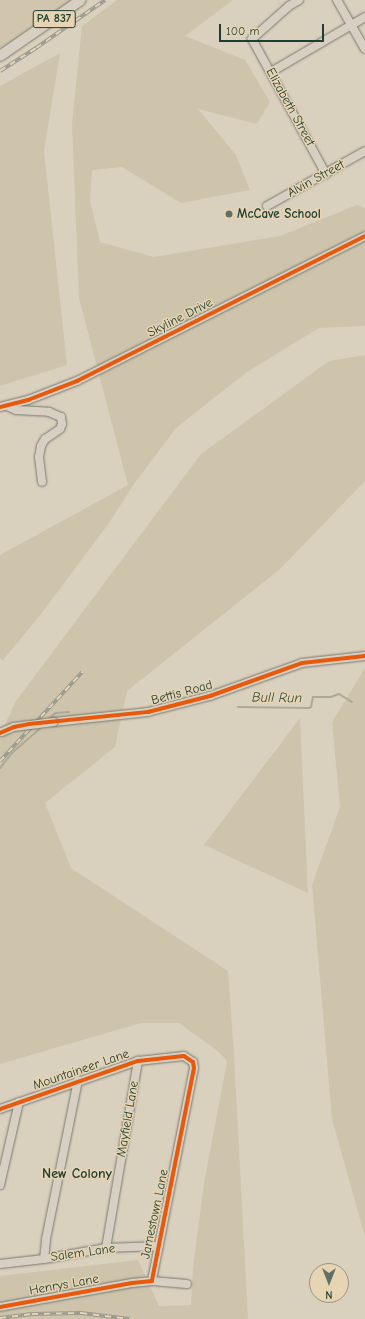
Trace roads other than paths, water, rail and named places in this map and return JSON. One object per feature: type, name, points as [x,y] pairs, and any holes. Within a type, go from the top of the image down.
[{"type":"main road","name":"PA 837","points":[[0,56],[81,0]]},
{"type":"street","name":"Elizabeth Street","points":[[299,0],[289,6],[252,39],[326,174]]},
{"type":"street","points":[[337,0],[365,49]]},
{"type":"street","points":[[271,72],[365,17]]},
{"type":"street","name":"Alvin Street","points":[[267,206],[365,151]]},
{"type":"street","name":"Skyline Drive","points":[[3,407],[28,400],[77,381],[365,236]]},
{"type":"street","points":[[3,407],[16,410],[49,412],[58,414],[61,417],[62,424],[60,429],[44,439],[41,446],[39,457],[42,482]]},
{"type":"street","name":"Bettis Road","points":[[1,733],[14,727],[148,712],[210,696],[302,664],[365,656]]},
{"type":"street","name":"Mountaineer Lane","points":[[0,1109],[78,1080],[138,1061],[184,1056],[193,1062]]},
{"type":"street","name":"Mayfield Lane","points":[[106,1248],[138,1061]]},
{"type":"street","name":"Jamestown Lane","points":[[152,1281],[194,1078],[193,1062]]},
{"type":"street","points":[[44,1259],[46,1239],[78,1080]]},
{"type":"street","points":[[0,1185],[18,1102]]},
{"type":"street","name":"Salem Lane","points":[[4,1264],[44,1259],[106,1248],[159,1246]]},
{"type":"street","points":[[152,1281],[187,1284]]},
{"type":"street","name":"Henrys Lane","points":[[0,1308],[132,1283],[152,1281]]},
{"type":"waterway","name":"Bull Run","points":[[238,707],[309,708],[311,707],[313,697],[331,697],[339,694],[352,702]]},
{"type":"waterway","name":"Bull Run","points":[[48,720],[55,713],[69,712]]},
{"type":"waterway","name":"Bull Run","points":[[0,768],[13,752],[43,726]]},
{"type":"railway","points":[[0,71],[105,0]]},
{"type":"railway","points":[[0,761],[82,672]]},
{"type":"railway","points":[[0,1318],[32,1314],[81,1313],[130,1319]]},
{"type":"place","name":"McCave School","points":[[229,214]]},
{"type":"district","name":"New Colony","points":[[77,1174]]}]
